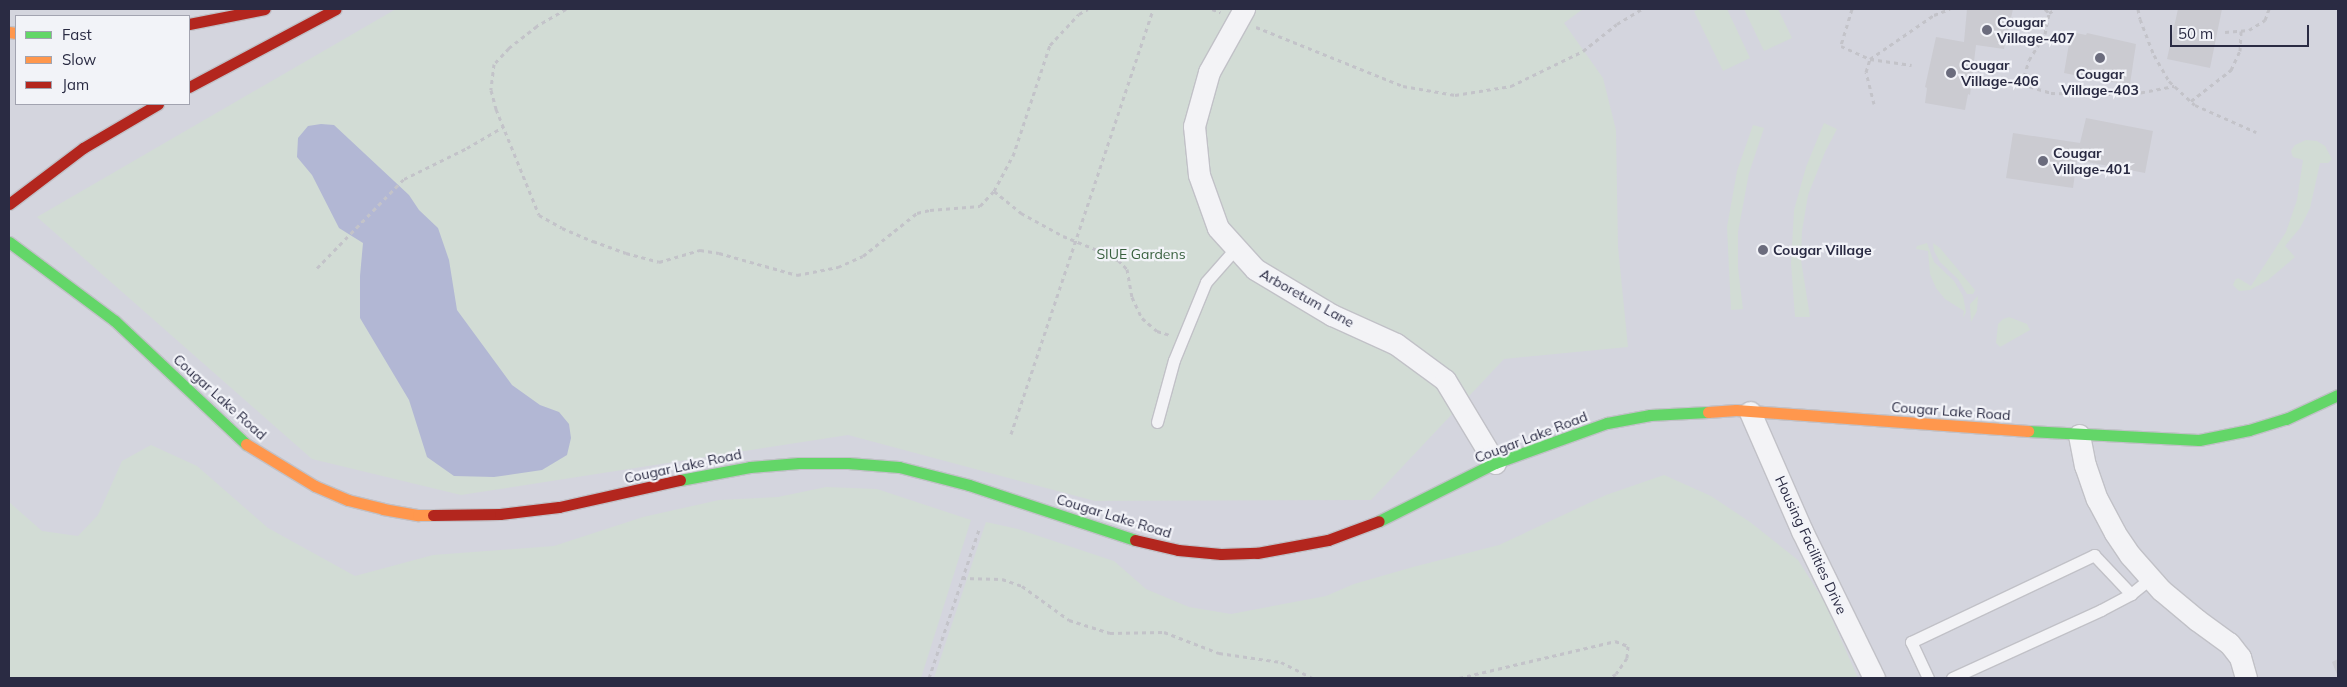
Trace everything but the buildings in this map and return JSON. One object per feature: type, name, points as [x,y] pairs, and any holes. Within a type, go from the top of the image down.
[{"type":"street","points":[[190,24],[265,9]]},
{"type":"street","points":[[190,86],[336,9]]},
{"type":"street","name":"Arboretum Lane","points":[[1241,14],[1209,72],[1194,126],[1200,175],[1218,228],[1255,269],[1332,315],[1396,344],[1445,380],[1495,464]]},
{"type":"street","points":[[9,204],[38,180],[83,148],[156,105]]},
{"type":"street","name":"Cougar Lake Road","points":[[9,242],[116,321],[245,443],[261,454],[315,486],[348,500],[418,515],[500,514],[559,507],[702,475],[750,467],[799,463],[848,463],[899,467],[969,485],[1141,542],[1178,550],[1221,554],[1257,553],[1328,540],[1369,526],[1495,464],[1607,423],[1650,415],[1690,412],[1750,412],[2079,435],[2199,440],[2249,430],[2286,419],[2338,395]]},
{"type":"street","name":"Housing Facilities Drive","points":[[1750,412],[1802,531],[1874,678]]},
{"type":"street","points":[[2079,435],[2085,466],[2096,499],[2130,555],[2151,578],[2197,620],[2229,642],[2240,656],[2246,678]]},
{"type":"lane","points":[[1157,422],[1174,360],[1206,282],[1236,248]]},
{"type":"lane","points":[[1928,678],[1911,642],[2094,555],[2130,594]]},
{"type":"lane","points":[[1952,678],[2130,594],[2151,578]]},
{"type":"path","points":[[566,9],[537,26],[508,48],[494,64],[491,90],[496,109],[539,215],[562,228],[626,254],[659,262],[700,250],[719,252],[797,275],[838,267],[863,256],[918,213],[930,210],[980,206],[994,191],[1013,156],[1050,45],[1079,14],[1088,9]]},
{"type":"path","points":[[1011,434],[1153,9]]},
{"type":"path","points":[[1212,9],[1241,14],[1403,86],[1455,95],[1510,86],[1584,52],[1617,24],[1642,9]]},
{"type":"path","points":[[1852,9],[1841,46],[1870,59],[1912,65]]},
{"type":"path","points":[[1874,104],[1866,72],[1870,59],[1934,15],[1950,9]]},
{"type":"path","points":[[2022,84],[2030,60],[2046,34],[2048,13],[2045,9]]},
{"type":"path","points":[[2048,13],[2056,9]]},
{"type":"path","points":[[2138,9],[2154,55],[2169,82],[2191,101],[2256,132]]},
{"type":"path","points":[[2225,32],[2249,30],[2264,20],[2269,9]]},
{"type":"path","points":[[2191,101],[2231,70],[2240,51],[2241,31]]},
{"type":"path","points":[[1985,78],[2022,84],[2051,93],[2133,94],[2174,86]]},
{"type":"path","points":[[317,268],[404,179],[467,148],[504,127]]},
{"type":"path","points":[[994,191],[1020,213],[1063,236],[1102,252],[1125,266],[1129,274],[1133,302],[1142,318],[1156,330],[1170,335]]},
{"type":"path","points":[[929,678],[979,529]]},
{"type":"path","points":[[962,578],[1002,578],[1022,586],[1069,620],[1110,633],[1164,632],[1219,653],[1281,662],[1313,678]]},
{"type":"path","points":[[1458,678],[1615,641],[1628,646],[1627,658],[1616,674],[1608,678]]},
{"type":"shaded area","points":[[9,9],[2338,9],[2338,678],[9,678]]},
{"type":"green space","name":"SIUE Gardens","points":[[396,9],[1583,9],[1564,23],[1603,78],[1616,130],[1618,247],[1628,347],[1504,359],[1371,500],[1095,501],[848,435],[461,495],[312,459],[37,217]]},
{"type":"green space","points":[[1700,9],[1727,9],[1750,58],[1723,71],[1694,11]]},
{"type":"green space","points":[[1744,9],[1778,9],[1792,38],[1764,51]]},
{"type":"green space","points":[[1824,123],[1837,129],[1825,152],[1808,195],[1802,231],[1801,260],[1810,317],[1795,317],[1791,263],[1794,210],[1806,167]]},
{"type":"green space","points":[[1753,125],[1764,128],[1749,173],[1738,232],[1738,268],[1743,309],[1731,310],[1727,227],[1737,171]]},
{"type":"green space","points":[[2306,140],[2317,141],[2325,146],[2332,159],[2328,163],[2320,163],[2310,208],[2300,228],[2285,246],[2295,257],[2268,280],[2250,290],[2239,291],[2233,285],[2235,280],[2238,278],[2251,286],[2286,232],[2297,200],[2303,160],[2293,157],[2291,151],[2295,145]]},
{"type":"green space","points":[[1927,243],[1934,262],[1954,281],[1963,296],[1966,312],[1963,318],[1964,311],[1945,299],[1936,288],[1930,274],[1928,251],[1916,249],[1917,246]]},
{"type":"green space","points":[[1933,243],[1940,248],[1975,290],[1973,294],[1967,294],[1958,279],[1940,262],[1934,251]]},
{"type":"green space","points":[[1978,296],[1977,311],[1971,322],[1970,304]]},
{"type":"green space","points":[[2009,317],[2027,324],[2030,330],[2000,347],[1996,343],[1998,324],[2003,319]]},
{"type":"green space","points":[[151,445],[197,466],[268,528],[355,576],[433,555],[554,546],[643,517],[719,500],[778,497],[826,487],[877,489],[971,520],[921,678],[9,678],[9,502],[42,531],[78,536],[98,515],[122,461]]},
{"type":"green space","points":[[1664,475],[1711,496],[1750,522],[1798,560],[1824,601],[1858,678],[934,678],[986,522],[1018,529],[1114,561],[1146,589],[1189,607],[1231,614],[1326,596],[1354,584],[1499,545],[1606,495]]},
{"type":"water","points":[[334,125],[409,195],[419,210],[438,228],[449,260],[457,310],[512,385],[540,405],[559,412],[569,424],[571,438],[567,455],[542,470],[494,477],[454,476],[427,457],[409,400],[360,318],[360,276],[363,243],[339,228],[312,175],[297,157],[298,138],[308,126]]},
{"type":"traffic: fast","points":[[9,242],[115,321],[246,444]]},
{"type":"traffic: fast","points":[[2028,431],[2199,440],[2249,430],[2286,419],[2338,395]]},
{"type":"traffic: fast","points":[[1379,521],[1495,463],[1607,423],[1650,415],[1708,412]]},
{"type":"traffic: fast","points":[[680,480],[750,467],[799,463],[848,463],[899,467],[969,485],[1135,540]]},
{"type":"traffic: slow","points":[[9,32],[15,33]]},
{"type":"traffic: slow","points":[[1708,412],[1736,410],[2028,431]]},
{"type":"traffic: slow","points":[[246,444],[315,486],[348,500],[383,509],[418,515],[433,515]]},
{"type":"traffic: jam","points":[[190,24],[265,9]]},
{"type":"traffic: jam","points":[[190,86],[336,9]]},
{"type":"traffic: jam","points":[[9,204],[83,148],[156,105]]},
{"type":"traffic: jam","points":[[433,515],[500,514],[559,507],[680,480]]},
{"type":"traffic: jam","points":[[1135,540],[1178,550],[1221,554],[1257,553],[1328,540],[1379,521]]},
{"type":"place","name":"Cougar Village-407","points":[[1987,30]]},
{"type":"place","name":"Cougar Village-403","points":[[2100,58]]},
{"type":"place","name":"Cougar Village-406","points":[[1951,73]]},
{"type":"place","name":"Cougar Village-401","points":[[2043,161]]},
{"type":"place","name":"Cougar Village","points":[[1763,250]]}]
